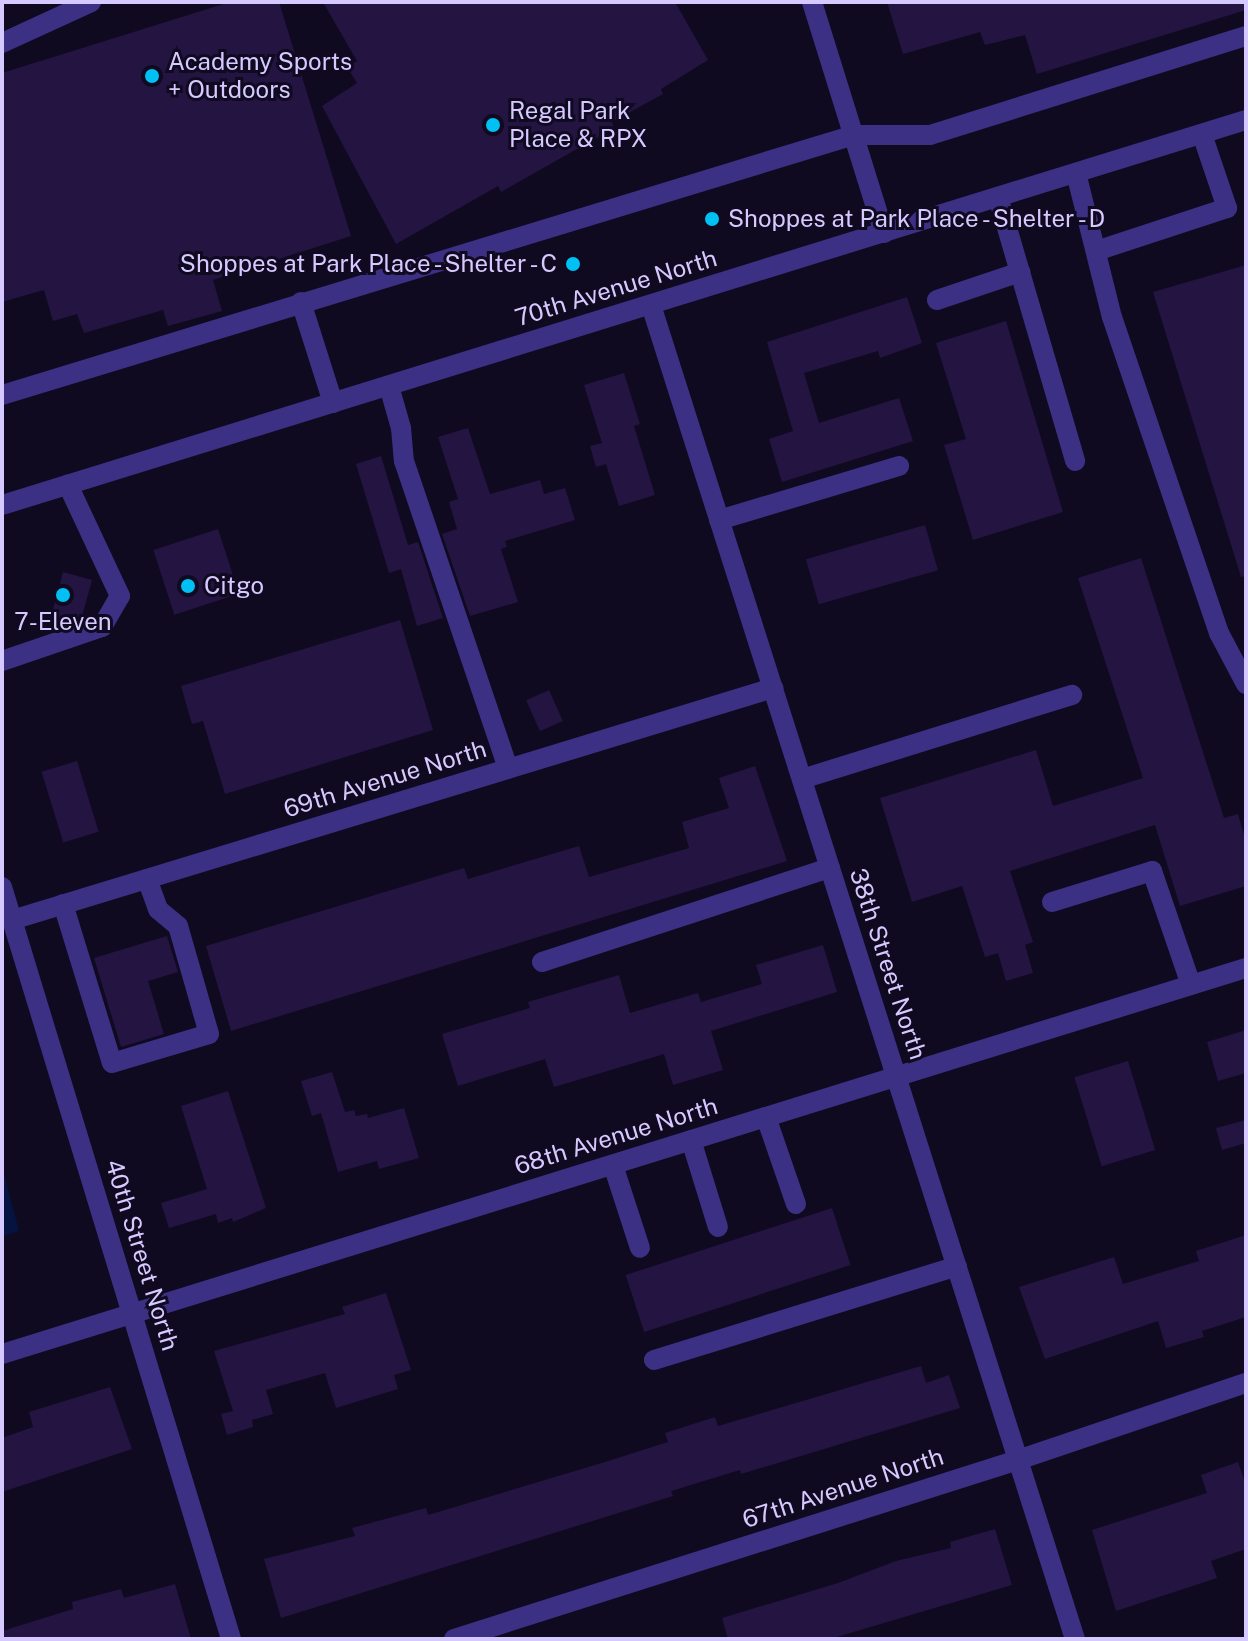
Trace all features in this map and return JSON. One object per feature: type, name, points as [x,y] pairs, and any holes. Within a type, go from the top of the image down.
[{"type":"street","points":[[2,43],[91,2]]},
{"type":"street","points":[[812,2],[884,233]]},
{"type":"street","points":[[2,395],[854,135],[930,135],[1246,36]]},
{"type":"street","name":"70th Avenue North","points":[[2,505],[1246,120]]},
{"type":"street","points":[[1096,251],[1227,208],[1202,134]]},
{"type":"street","points":[[1076,173],[1112,317],[1214,618],[1246,684]]},
{"type":"street","points":[[998,197],[1075,461]]},
{"type":"street","points":[[937,300],[1020,272]]},
{"type":"street","points":[[301,302],[333,403]]},
{"type":"street","name":"38th Street North","points":[[651,305],[1075,1639]]},
{"type":"street","points":[[389,386],[401,428],[404,461],[508,769]]},
{"type":"street","points":[[719,520],[899,466]]},
{"type":"street","points":[[2,661],[102,627],[120,596],[68,485]]},
{"type":"street","name":"69th Avenue North","points":[[12,920],[773,688]]},
{"type":"street","points":[[802,779],[1072,695]]},
{"type":"street","points":[[542,962],[830,868]]},
{"type":"street","points":[[1052,902],[1152,871],[1191,985]]},
{"type":"street","points":[[63,904],[112,1063],[209,1034],[178,926],[158,909],[147,879]]},
{"type":"street","name":"40th Street North","points":[[2,887],[231,1639]]},
{"type":"street","name":"68th Avenue North","points":[[2,1354],[1246,968]]},
{"type":"street","points":[[766,1117],[796,1204]]},
{"type":"street","points":[[691,1140],[718,1227]]},
{"type":"street","points":[[613,1165],[640,1248]]},
{"type":"street","points":[[654,1360],[957,1266]]},
{"type":"street","name":"67th Avenue North","points":[[454,1639],[1018,1460],[1246,1383]]},
{"type":"water","points":[[2,1166],[19,1231],[2,1237]]},
{"type":"building","points":[[230,2],[279,2],[351,236],[213,280],[222,311],[168,326],[163,310],[84,333],[77,314],[53,321],[44,290],[2,302],[2,73]]},
{"type":"building","name":"Regal Park Place & RPX","points":[[323,2],[675,2],[708,60],[661,89],[663,94],[612,122],[614,128],[501,192],[498,186],[396,244],[322,106],[357,83],[347,67],[357,61]]},
{"type":"building","points":[[887,2],[1246,2],[1246,10],[1037,74],[1025,35],[985,45],[980,32],[903,54]]},
{"type":"building","points":[[1246,265],[1246,576],[1241,577],[1153,292]]},
{"type":"building","points":[[907,297],[922,343],[880,358],[878,351],[804,373],[819,423],[899,398],[913,441],[782,482],[769,439],[793,431],[767,342]]},
{"type":"building","points":[[1006,321],[1063,512],[973,540],[944,445],[966,439],[936,343]]},
{"type":"building","points":[[624,373],[640,424],[634,426],[655,495],[619,506],[606,464],[596,467],[590,446],[602,443],[584,385]]},
{"type":"building","points":[[468,428],[490,494],[540,480],[544,494],[565,488],[575,520],[505,541],[507,547],[501,549],[518,602],[470,616],[442,534],[457,529],[449,502],[458,499],[438,437]]},
{"type":"building","points":[[381,456],[408,545],[418,542],[443,618],[417,626],[401,569],[389,573],[356,464]]},
{"type":"building","points":[[925,525],[938,570],[819,604],[806,559]]},
{"type":"building","points":[[218,529],[239,594],[174,615],[153,550]]},
{"type":"building","points":[[1141,558],[1224,818],[1238,814],[1246,842],[1246,886],[1180,906],[1155,825],[1010,871],[1033,942],[1025,945],[1033,973],[1006,981],[998,953],[985,957],[962,886],[912,902],[880,798],[1036,750],[1053,806],[1143,778],[1078,578]]},
{"type":"building","points":[[63,572],[92,580],[81,620],[74,623],[51,617]]},
{"type":"building","points":[[400,620],[433,730],[225,794],[203,721],[192,724],[181,686]]},
{"type":"building","points":[[549,690],[563,721],[540,731],[526,700]]},
{"type":"building","points":[[77,761],[99,832],[63,843],[42,772]]},
{"type":"building","points":[[755,766],[787,861],[231,1031],[206,946],[464,868],[468,879],[579,846],[589,877],[689,848],[682,822],[729,808],[719,778]]},
{"type":"building","points":[[167,936],[178,972],[148,981],[164,1034],[121,1047],[94,958]]},
{"type":"building","points":[[823,945],[837,992],[711,1031],[723,1070],[673,1085],[664,1054],[554,1087],[545,1059],[458,1086],[442,1034],[530,1008],[528,1002],[619,975],[630,1013],[698,993],[701,1002],[762,984],[756,965]]},
{"type":"building","points":[[1246,1030],[1246,1073],[1218,1081],[1207,1042]]},
{"type":"building","points":[[1128,1061],[1155,1150],[1102,1166],[1074,1077]]},
{"type":"building","points":[[332,1072],[345,1112],[354,1110],[356,1116],[367,1114],[368,1118],[404,1108],[419,1158],[379,1169],[377,1161],[338,1172],[321,1113],[312,1116],[301,1081]]},
{"type":"building","points":[[228,1091],[266,1208],[233,1222],[232,1218],[218,1223],[216,1214],[169,1228],[161,1203],[207,1189],[181,1106]]},
{"type":"building","points":[[1246,1120],[1246,1143],[1222,1150],[1216,1128]]},
{"type":"building","points":[[832,1208],[851,1265],[644,1332],[626,1275]]},
{"type":"building","points":[[1246,1235],[1246,1317],[1202,1331],[1204,1337],[1166,1348],[1158,1321],[1045,1359],[1019,1287],[1114,1257],[1123,1284],[1199,1261],[1196,1251]]},
{"type":"building","points":[[386,1293],[411,1370],[394,1375],[398,1389],[336,1408],[325,1373],[266,1390],[273,1414],[252,1420],[253,1427],[227,1435],[221,1414],[233,1411],[214,1351],[345,1314],[342,1307]]},
{"type":"building","points":[[921,1366],[926,1383],[949,1375],[960,1408],[741,1474],[740,1470],[671,1491],[673,1496],[281,1618],[264,1559],[355,1536],[352,1528],[426,1508],[428,1515],[605,1462],[668,1442],[665,1433],[715,1417],[718,1426]]},
{"type":"building","points":[[110,1387],[132,1449],[2,1492],[2,1438],[33,1427],[29,1412]]},
{"type":"building","points":[[1238,1462],[1246,1485],[1246,1549],[1211,1561],[1217,1578],[1116,1611],[1092,1530],[1207,1493],[1201,1475]]},
{"type":"building","points":[[995,1529],[1012,1585],[830,1639],[728,1639],[722,1618],[838,1583],[896,1561],[951,1548],[950,1542]]},
{"type":"building","points":[[175,1584],[191,1639],[2,1639],[2,1631],[73,1609],[72,1602],[121,1589],[124,1598]]},
{"type":"place","name":"Academy Sports + Outdoors","points":[[152,76]]},
{"type":"place","name":"Regal Park Place & RPX","points":[[493,125]]},
{"type":"place","name":"Shoppes at Park Place - Shelter - D","points":[[712,219]]},
{"type":"place","name":"Shoppes at Park Place - Shelter - C","points":[[573,264]]},
{"type":"place","name":"Citgo","points":[[188,586]]},
{"type":"place","name":"7-Eleven","points":[[63,595]]}]
